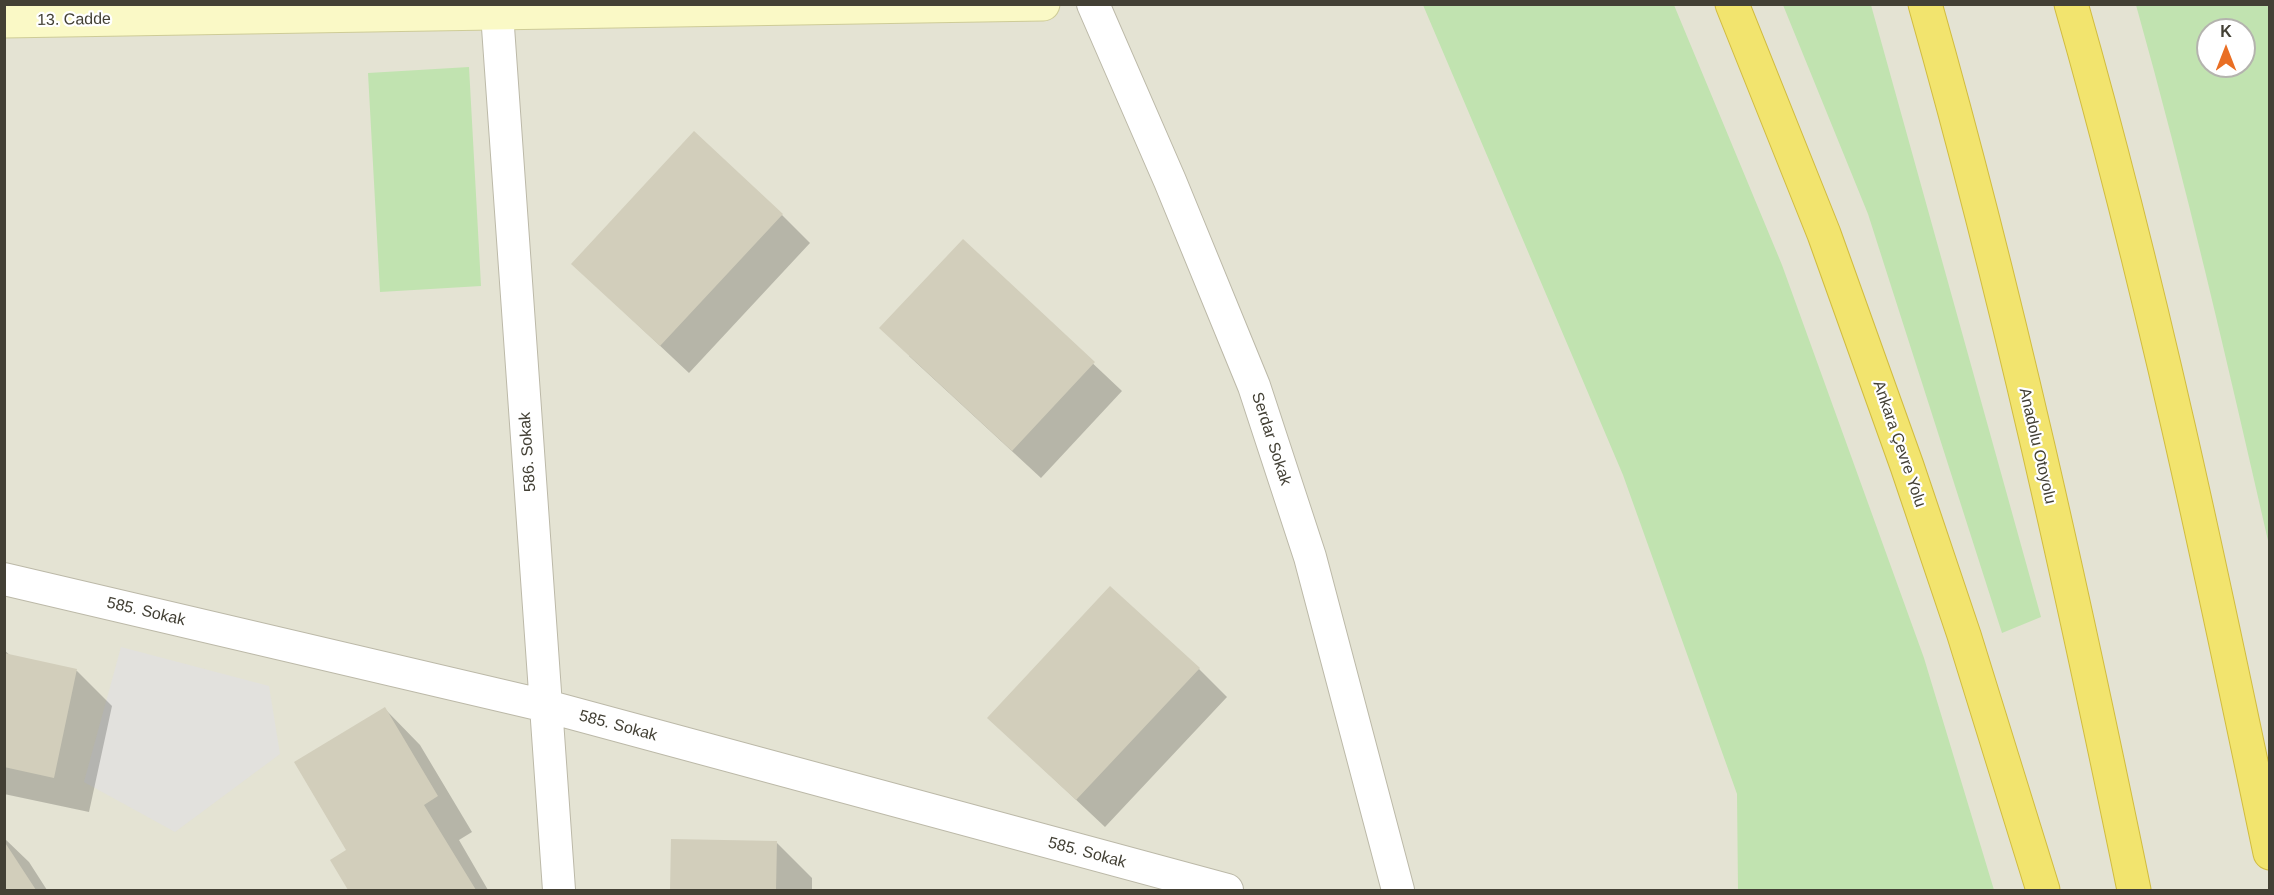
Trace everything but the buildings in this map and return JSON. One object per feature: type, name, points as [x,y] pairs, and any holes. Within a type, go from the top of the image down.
[{"type":"highway","name":"Ankara Çevre Yolu","points":[[1732,4],[1824,234],[1907,466],[1967,646],[2043,891]]},
{"type":"highway","name":"Anadolu Otoyolu","points":[[1925,4],[1948,84],[2017,357],[2080,631],[2134,891]]},
{"type":"highway","points":[[2071,4],[2151,310],[2218,602],[2270,853]]},
{"type":"street","name":"13. Cadde","points":[[26,15],[497,13],[1043,4]]},
{"type":"street","name":"Serdar Sokak","points":[[1093,4],[1170,181],[1254,387],[1310,557],[1398,891]]},
{"type":"street","name":"586. Sokak","points":[[497,13],[559,891]]},
{"type":"street","name":"585. Sokak","points":[[4,579],[546,706],[1227,891]]},
{"type":"shaded area","points":[[5,5],[2269,5],[2269,890],[5,890]]},
{"type":"shaded area","points":[[121,647],[269,686],[280,754],[175,832],[84,782]]},
{"type":"green space","points":[[1423,5],[1674,5],[1782,265],[1924,658],[1994,890],[1738,890],[1737,794],[1623,475]]},
{"type":"green space","points":[[1783,5],[1871,5],[2041,617],[2002,633],[1868,214]]},
{"type":"green space","points":[[2136,5],[2269,5],[2269,545],[2206,274]]},
{"type":"green space","points":[[469,67],[481,286],[380,292],[368,73]]}]
